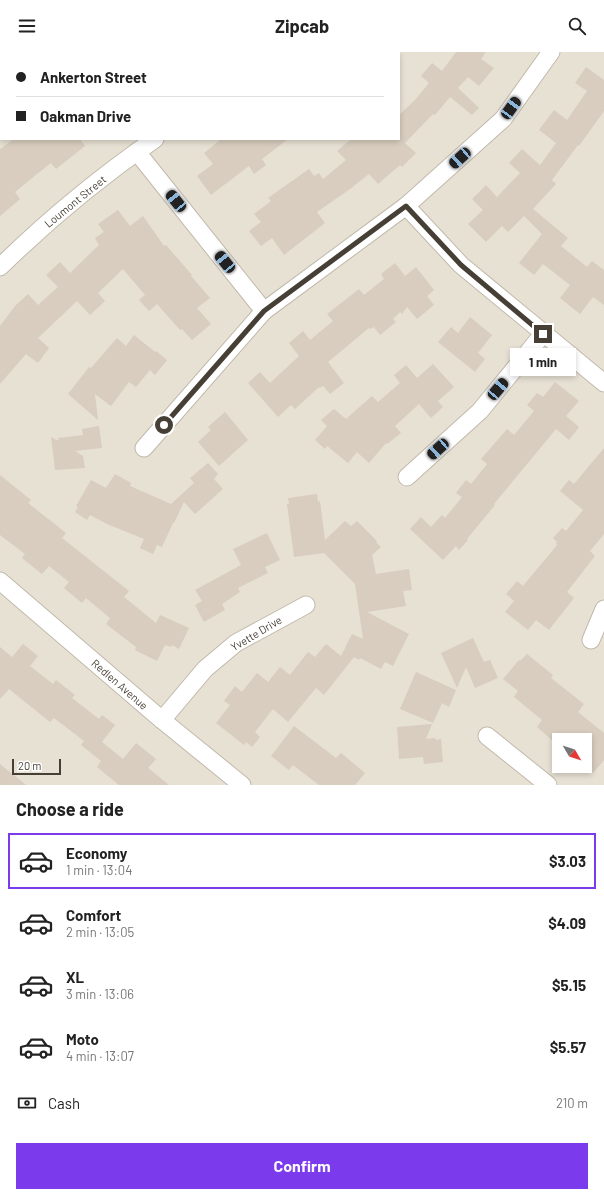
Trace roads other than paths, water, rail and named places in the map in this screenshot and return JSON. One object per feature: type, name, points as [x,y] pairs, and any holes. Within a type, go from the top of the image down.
[{"type":"street","points":[[144,448],[264,311],[406,206],[502,119],[551,52]]},
{"type":"street","name":"Loumont Street","points":[[0,267],[24,243],[62,210],[154,140]]},
{"type":"street","points":[[137,152],[264,311]]},
{"type":"street","points":[[406,206],[461,265],[604,384]]},
{"type":"street","points":[[407,477],[480,411],[543,334]]},
{"type":"street","name":"Redlen Avenue","points":[[0,581],[162,720],[242,785]]},
{"type":"street","name":"Yvette Drive","points":[[162,720],[205,669],[236,643],[306,605]]},
{"type":"street","points":[[591,640],[604,608]]},
{"type":"street","points":[[487,736],[548,785]]}]
